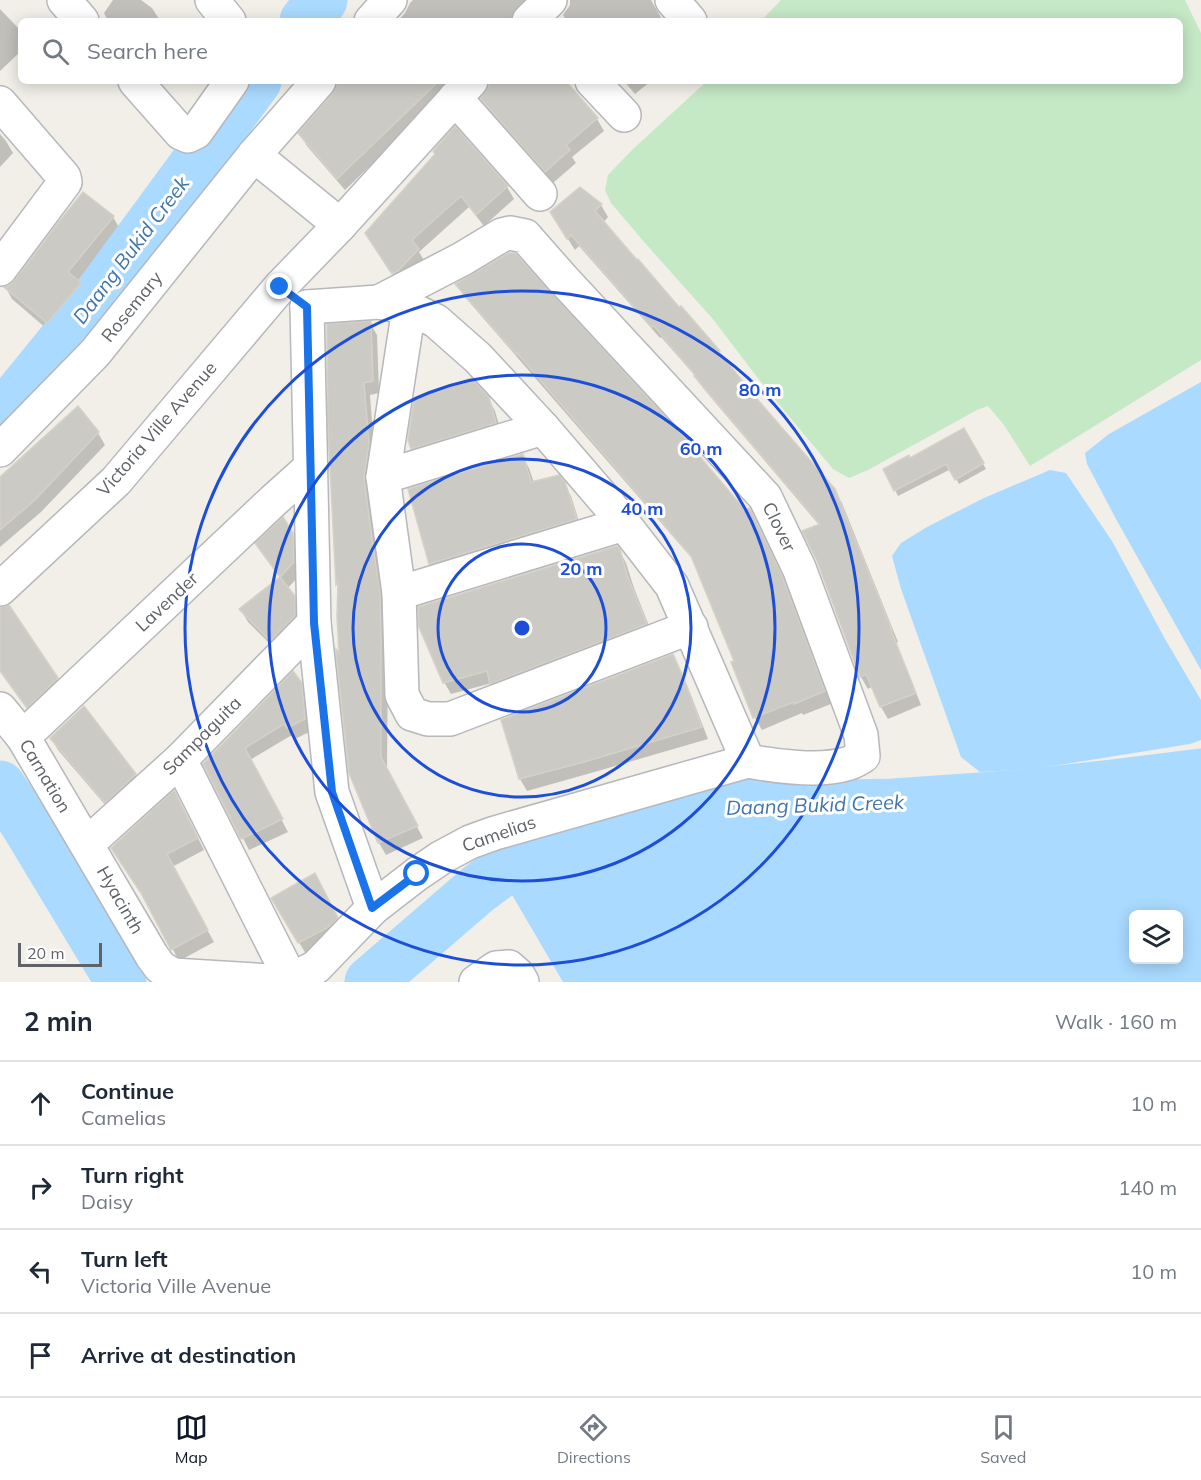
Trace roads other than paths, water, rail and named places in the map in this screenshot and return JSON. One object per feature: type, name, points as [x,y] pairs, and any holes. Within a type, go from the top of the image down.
[{"type":"street","points":[[64,0],[79,18]]},
{"type":"street","points":[[212,0],[227,18]]},
{"type":"street","points":[[374,18],[390,0]]},
{"type":"street","points":[[672,0],[687,18]]},
{"type":"street","points":[[138,84],[181,133],[188,136],[196,132],[230,84]]},
{"type":"street","name":"Rosemary","points":[[0,450],[95,353],[254,154],[316,84]]},
{"type":"street","points":[[595,84],[624,115]]},
{"type":"street","points":[[463,89],[540,194]]},
{"type":"street","name":"Victoria Ville Avenue","points":[[0,589],[116,480],[280,287],[340,225],[463,89]]},
{"type":"street","points":[[0,103],[64,177],[65,182],[0,269]]},
{"type":"street","points":[[254,154],[340,225]]},
{"type":"street","name":"Clover","points":[[394,305],[502,235],[510,233],[525,236],[765,497],[799,568],[861,735],[863,756],[848,764],[822,768],[767,765],[748,761]]},
{"type":"street","points":[[280,287],[307,307],[394,305],[436,321],[478,358],[543,428],[610,506],[672,586],[748,761]]},
{"type":"street","points":[[394,305],[383,477],[399,593],[402,695],[412,714],[428,719],[450,719],[691,627]]},
{"type":"street","points":[[307,307],[314,623],[332,792],[372,908]]},
{"type":"street","points":[[383,477],[543,428]]},
{"type":"street","name":"Lavender","points":[[23,737],[311,467]]},
{"type":"street","points":[[399,593],[624,524]]},
{"type":"street","name":"Sampaguita","points":[[87,844],[180,760],[314,623]]},
{"type":"street","name":"Carnation","points":[[0,710],[23,737],[87,844]]},
{"type":"street","points":[[180,760],[291,980]]},
{"type":"street","name":"Camelias","points":[[152,956],[160,967],[173,975],[270,981],[291,980],[315,967],[372,908],[442,857],[470,842],[748,761]]},
{"type":"street","name":"Hyacinth","points":[[87,844],[152,956]]},
{"type":"street","points":[[476,982],[496,968],[509,967],[522,982]]},
{"type":"water","points":[[1201,382],[1201,670],[1116,519],[1087,464],[1085,453],[1109,434]]},
{"type":"water","points":[[1050,470],[1066,473],[1112,541],[1201,700],[1201,740],[1190,744],[1034,769],[980,772],[961,757],[901,589],[892,556],[901,543],[927,527],[984,498]]},
{"type":"water","points":[[1201,792],[1201,982],[563,982],[501,876],[761,809],[942,820]]},
{"type":"waterway","name":"Daang Bukid Creek","points":[[307,18],[322,0]]},
{"type":"waterway","name":"Daang Bukid Creek","points":[[0,414],[15,400],[82,318],[254,84]]},
{"type":"waterway","name":"Daang Bukid Creek","points":[[370,982],[478,889],[517,863],[712,808],[763,803],[802,806],[894,804],[1023,795],[1201,774]]},
{"type":"waterway","name":"Daang Bukid Creek","points":[[0,786],[27,826],[121,982]]}]
